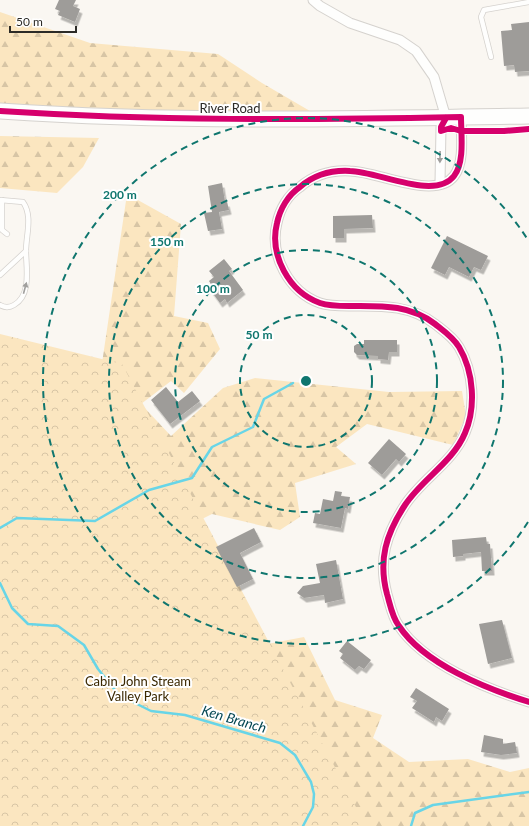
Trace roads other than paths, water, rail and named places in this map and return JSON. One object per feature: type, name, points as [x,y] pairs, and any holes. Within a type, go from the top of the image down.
[{"type":"main road","name":"River Road","points":[[0,110],[92,117],[217,119],[461,118],[529,116]]},
{"type":"street","points":[[313,0],[320,6],[350,23],[400,40],[416,50],[434,77],[446,118],[441,126],[440,183]]},
{"type":"street","points":[[461,118],[460,158],[456,173],[450,181],[428,186],[411,185],[382,175],[352,170],[327,173],[310,179],[292,192],[278,215],[274,235],[280,266],[296,288],[319,303],[341,306],[392,306],[407,309],[429,320],[449,334],[460,349],[468,370],[472,393],[472,409],[465,434],[454,451],[414,492],[402,510],[386,540],[382,562],[384,584],[391,609],[398,625],[414,644],[456,672],[492,690],[529,702]]},
{"type":"lane","points":[[491,57],[481,17],[484,10],[529,2]]},
{"type":"lane","points":[[0,305],[5,308],[12,307],[19,303],[25,291],[28,265],[26,251],[28,213],[23,202],[1,200],[2,230],[7,234]]},
{"type":"lane","points":[[0,275],[26,251]]},
{"type":"waterway","points":[[0,528],[17,518],[95,521],[149,490],[192,478],[212,447],[253,427],[264,399],[293,383]]},
{"type":"waterway","name":"Ken Branch","points":[[0,583],[12,608],[28,624],[58,626],[84,645],[98,669],[119,695],[151,711],[185,715],[280,743],[295,755],[311,782],[314,794],[313,807],[303,826]]},
{"type":"waterway","name":"Ken Branch","points":[[411,826],[415,813],[433,805],[529,792]]},
{"type":"park label","name":"Cabin John Stream Valley Park","points":[[138,688]]}]
